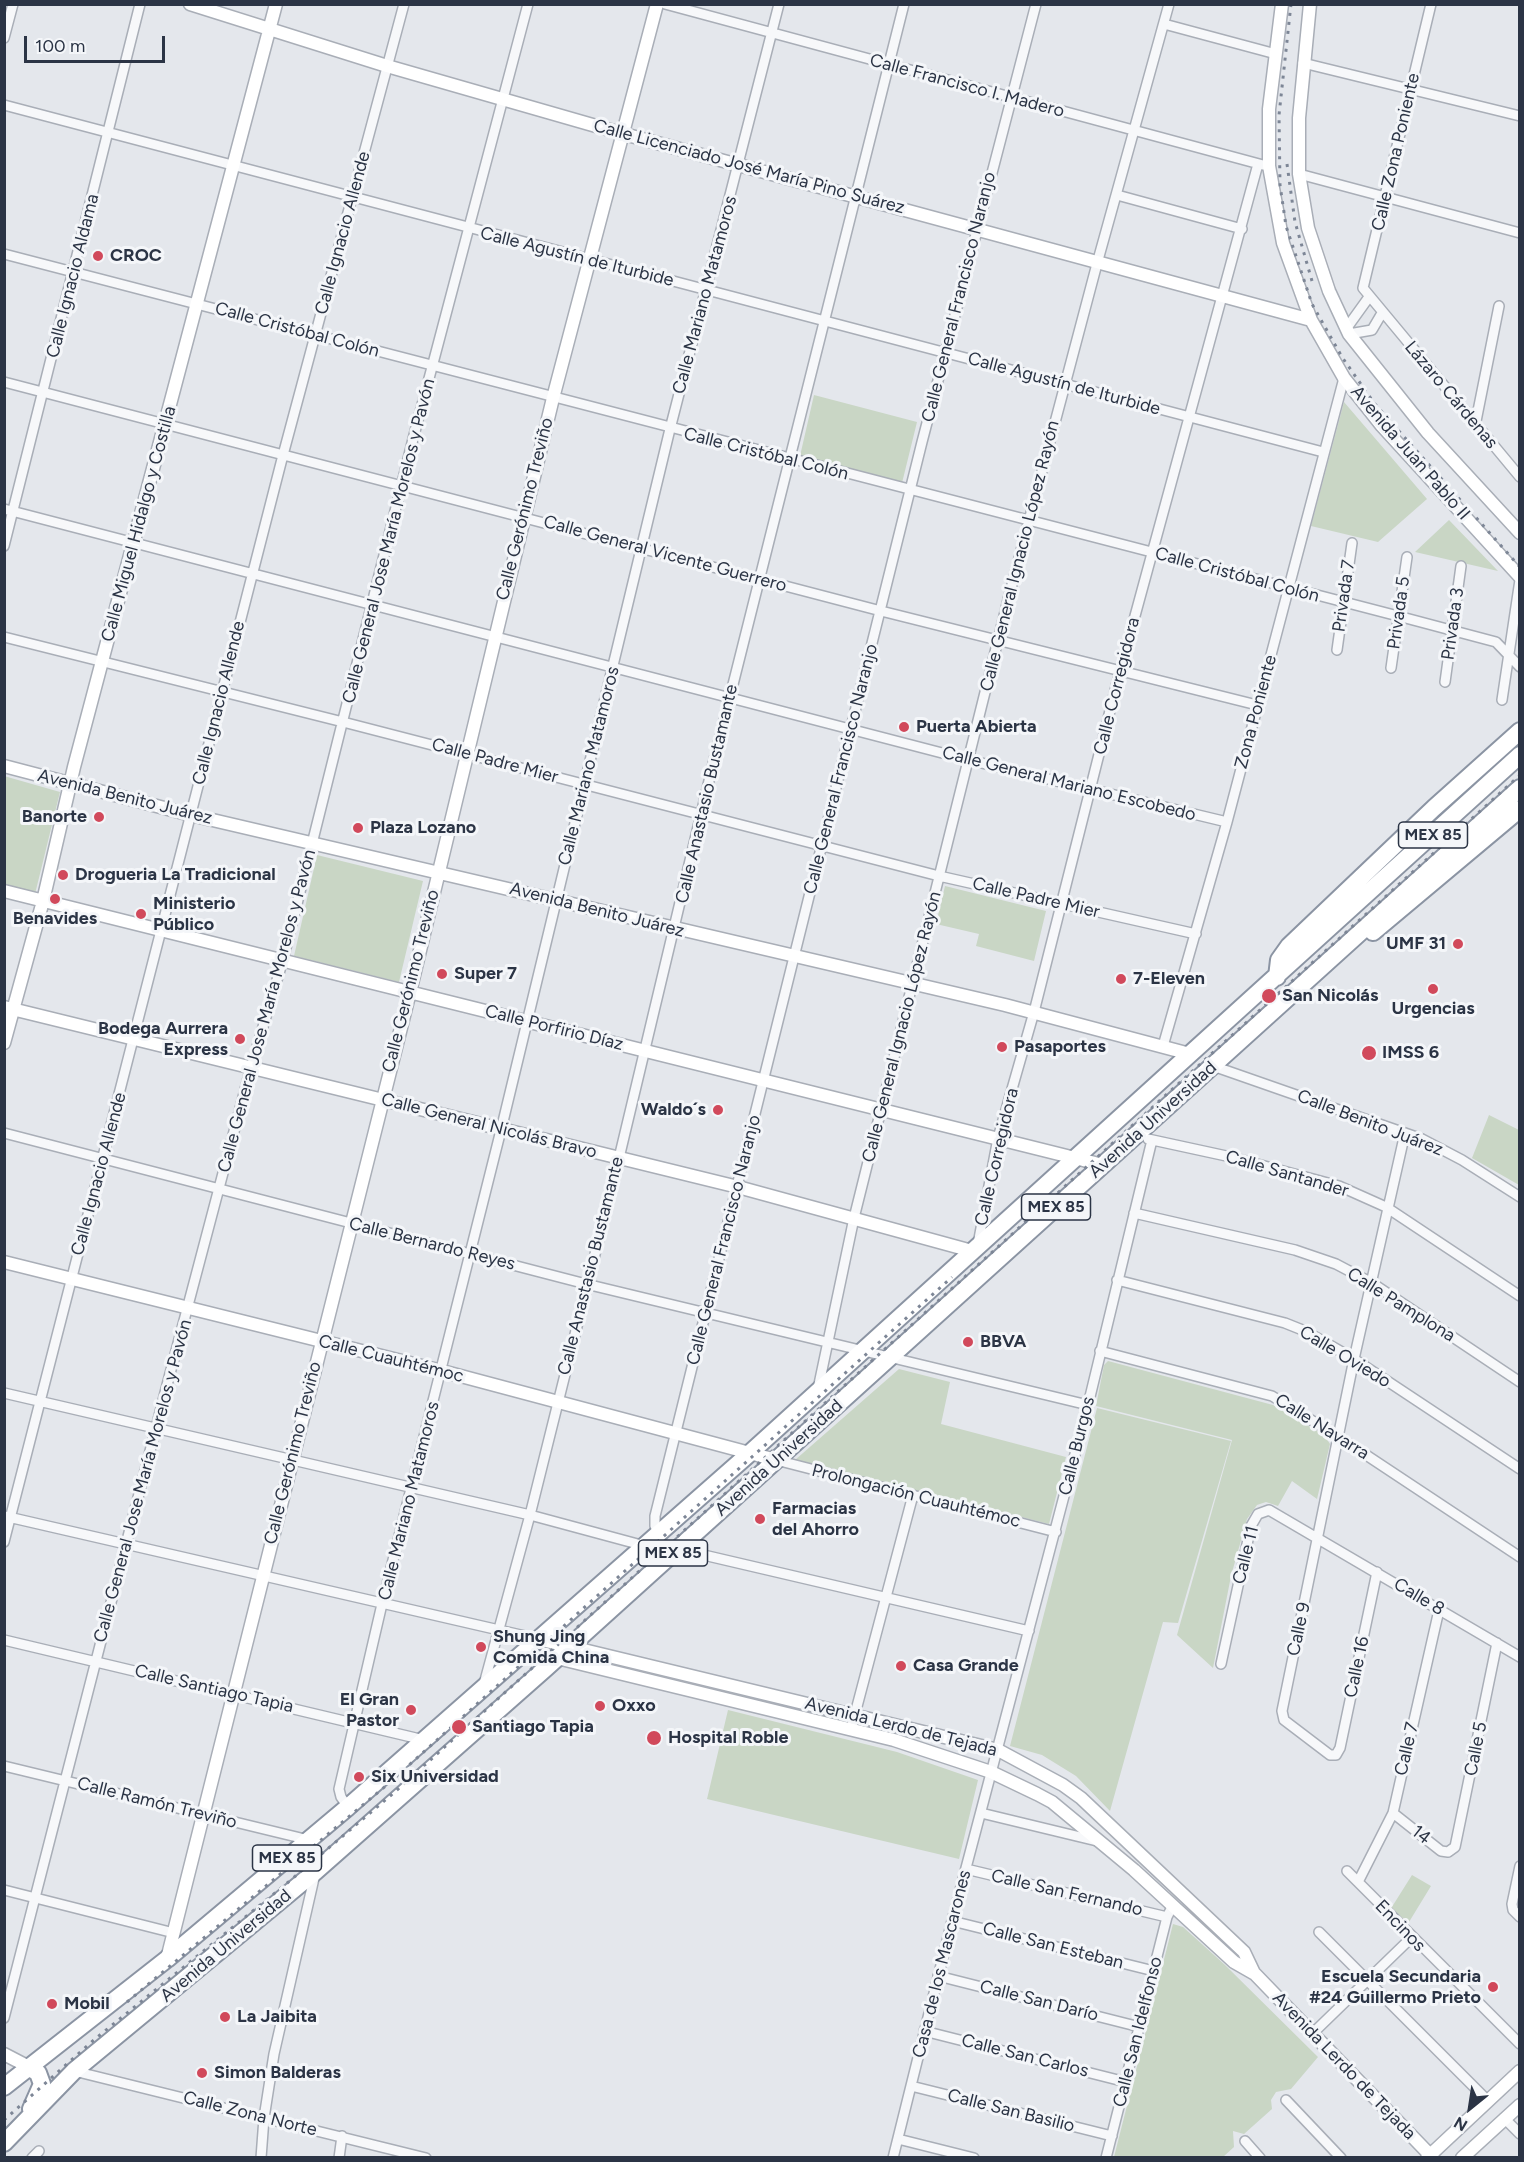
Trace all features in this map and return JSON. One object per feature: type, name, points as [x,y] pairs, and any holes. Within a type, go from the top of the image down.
[{"type":"highway","points":[[1277,977],[1279,960],[1289,946],[1434,808],[1520,731]]},
{"type":"highway","name":"Avenida Universidad","points":[[4,2087],[167,1959],[348,1807],[750,1453],[1520,755]]},
{"type":"highway","name":"Avenida Universidad","points":[[9,2138],[74,2071],[316,1871],[557,1658],[1213,1066],[1359,931],[1520,788]]},
{"type":"highway","points":[[1336,952],[1383,924],[1520,809]]},
{"type":"highway","points":[[9,2138],[26,2116],[41,2088],[40,2076],[29,2067]]},
{"type":"street","points":[[4,38],[13,4]]},
{"type":"street","name":"Calle Ignacio Aldama","points":[[4,546],[9,510],[44,391],[140,4]]},
{"type":"street","name":"Calle Licenciado José María Pino Suárez","points":[[190,4],[387,66],[624,134],[1098,260],[1311,320]]},
{"type":"street","name":"Calle Miguel Hidalgo y Costilla","points":[[4,1043],[9,1008],[43,901],[71,783],[195,303],[276,4]]},
{"type":"street","name":"Calle Ignacio Allende","points":[[4,1542],[8,1517],[163,932],[283,455],[404,4]]},
{"type":"street","name":"Calle General Jose María Morelos y Pavón","points":[[4,2018],[251,1067],[283,960],[372,604],[528,4]]},
{"type":"street","name":"Calle Gerónimo Treviño","points":[[167,1959],[320,1341],[410,992],[523,517],[657,4]]},
{"type":"street","name":"Calle Francisco I. Madero","points":[[665,4],[888,66],[1264,165]]},
{"type":"street","name":"Calle Mariano Matamoros","points":[[348,1807],[339,1789],[382,1604],[471,1253],[670,429],[779,4]]},
{"type":"street","name":"Calle Anastasio Bustamante","points":[[482,1688],[530,1515],[619,1158],[729,698],[904,4]]},
{"type":"street","name":"Calle General Francisco Naranjo","points":[[659,1533],[655,1526],[655,1516],[675,1432],[976,228],[1036,4]]},
{"type":"street","name":"Calle General Ignacio López Rayón","points":[[817,1391],[854,1218],[1028,521],[1169,4]]},
{"type":"street","name":"Avenida Juan Pablo II","points":[[1282,4],[1264,165],[1283,243],[1311,320],[1344,378],[1382,426],[1520,578]]},
{"type":"street","name":"Avenida Juan Pablo II","points":[[1310,4],[1303,63],[1299,174],[1308,228],[1329,291],[1348,331],[1428,433],[1520,533]]},
{"type":"street","name":"Calle Zona Poniente","points":[[1369,297],[1364,286],[1431,4]]},
{"type":"street","points":[[1164,24],[1276,54]]},
{"type":"street","points":[[1303,63],[1412,87],[1520,116]]},
{"type":"street","name":"Calle Agustín de Iturbide","points":[[4,105],[233,164],[352,199],[1323,452]]},
{"type":"street","name":"Calle Corregidora","points":[[975,1248],[999,1138],[1034,1012],[1120,670],[1223,295],[1264,165]]},
{"type":"street","points":[[1299,174],[1520,233]]},
{"type":"street","points":[[1117,195],[1242,229]]},
{"type":"street","name":"Calle Cristóbal Colón","points":[[4,254],[1496,642],[1520,667]]},
{"type":"street","points":[[1369,297],[1382,314],[1372,330],[1348,331],[1369,297]]},
{"type":"street","points":[[1475,426],[1499,306]]},
{"type":"street","name":"Lázaro Cárdenas","points":[[1382,314],[1520,477]]},
{"type":"street","name":"Zona Poniente","points":[[1163,1046],[1227,822],[1344,378]]},
{"type":"street","name":"Calle General Vicente Guerrero","points":[[4,382],[166,422],[283,455],[881,611],[1257,705]]},
{"type":"street","name":"Calle General Mariano Escobedo","points":[[9,510],[969,760],[1227,822]]},
{"type":"street","name":"Privada 7","points":[[1337,650],[1352,543]]},
{"type":"street","name":"Privada 5","points":[[1390,668],[1407,557]]},
{"type":"street","name":"Privada 3","points":[[1445,681],[1461,566]]},
{"type":"street","points":[[1502,700],[1507,653],[1520,578]]},
{"type":"street","name":"Calle Padre Mier","points":[[4,637],[939,876],[1196,934]]},
{"type":"street","name":"Avenida Benito Juárez","points":[[4,766],[191,815],[1034,1012],[1190,1054]]},
{"type":"street","name":"Calle Porfirio Díaz","points":[[4,891],[1103,1165]]},
{"type":"street","name":"Calle General Nicolás Bravo","points":[[9,1008],[738,1187],[975,1248]]},
{"type":"street","name":"Calle Benito Juárez","points":[[1213,1066],[1405,1133],[1452,1154],[1520,1197]]},
{"type":"street","name":"Calle Bernardo Reyes","points":[[4,1133],[586,1284],[1088,1404]]},
{"type":"street","name":"Calle 9","points":[[1330,1755],[1284,1720],[1282,1711],[1386,1207],[1405,1133]]},
{"type":"street","name":"Calle Santander","points":[[1134,1137],[1314,1178],[1386,1207],[1520,1296]]},
{"type":"street","name":"Calle Burgos","points":[[992,1772],[1056,1532],[1152,1140]]},
{"type":"street","name":"Calle Pamplona","points":[[1134,1213],[1295,1250],[1336,1264],[1371,1283],[1520,1382]]},
{"type":"street","name":"Calle Cuauhtémoc","points":[[4,1262],[442,1371],[776,1460]]},
{"type":"street","name":"Calle Oviedo","points":[[1117,1280],[1285,1323],[1305,1331],[1354,1359],[1520,1469]]},
{"type":"street","name":"Calle Navarra","points":[[1100,1351],[1262,1392],[1339,1437],[1520,1557]]},
{"type":"street","points":[[4,1393],[530,1515],[645,1546]]},
{"type":"street","name":"Prolongación Cuauhtémoc","points":[[776,1460],[1056,1532]]},
{"type":"street","points":[[851,1729],[913,1495]]},
{"type":"street","name":"Calle 11","points":[[1221,1664],[1255,1518],[1261,1512],[1274,1511],[1318,1537]]},
{"type":"street","points":[[8,1517],[538,1639]]},
{"type":"street","name":"Calle 8","points":[[1318,1537],[1520,1657]]},
{"type":"street","points":[[677,1549],[1029,1631]]},
{"type":"street","name":"Calle 16","points":[[1330,1755],[1336,1755],[1340,1748],[1377,1572]]},
{"type":"street","name":"Calle 7","points":[[1358,1882],[1393,1813],[1439,1610]]},
{"type":"street","name":"Avenida Lerdo de Tejada","points":[[538,1639],[998,1750],[1063,1785],[1081,1798],[1244,1952],[1255,1974]]},
{"type":"street","name":"Calle Santiago Tapia","points":[[4,1640],[424,1740]]},
{"type":"street","name":"Calle 5","points":[[1451,1852],[1457,1843],[1497,1644]]},
{"type":"street","name":"Avenida Lerdo de Tejada","points":[[557,1658],[936,1751],[992,1772],[1052,1802],[1134,1870],[1169,1912],[1234,1962],[1255,1974],[1313,2032],[1430,2157]]},
{"type":"street","name":"Calle Ramón Treviño","points":[[4,1766],[309,1840]]},
{"type":"street","name":"Casa de los Mascarones","points":[[893,2157],[992,1772]]},
{"type":"street","points":[[981,1813],[1097,1841]]},
{"type":"street","name":"14","points":[[1393,1813],[1441,1851],[1451,1852]]},
{"type":"street","points":[[1518,1915],[1512,1904],[1520,1866]]},
{"type":"street","name":"Calle San Fernando","points":[[966,1869],[1169,1912]]},
{"type":"street","points":[[261,2157],[264,2118],[283,2012],[316,1871]]},
{"type":"street","name":"Encinos","points":[[1347,1871],[1411,1938],[1520,2044]]},
{"type":"street","points":[[4,1890],[174,1933]]},
{"type":"street","name":"Calle San Idelfonso","points":[[1107,2157],[1169,1912]]},
{"type":"street","name":"Calle San Esteban","points":[[952,1921],[1154,1971]]},
{"type":"street","points":[[1319,1932],[1487,2100]]},
{"type":"street","points":[[1313,2032],[1411,1938]]},
{"type":"street","name":"Calle San Darío","points":[[938,1976],[1140,2026]]},
{"type":"street","name":"Calle San Carlos","points":[[924,2031],[1126,2082]]},
{"type":"street","points":[[4,2054],[29,2067]]},
{"type":"street","name":"Calle Zona Norte","points":[[74,2071],[426,2157]]},
{"type":"street","points":[[1430,2157],[1487,2100],[1520,2071]]},
{"type":"street","name":"Calle San Basilio","points":[[911,2086],[1112,2136]]},
{"type":"street","points":[[1286,2100],[1341,2157]]},
{"type":"street","points":[[1462,2157],[1520,2104]]},
{"type":"street","points":[[1504,2118],[1520,2134]]},
{"type":"street","points":[[339,2157],[342,2136]]},
{"type":"street","points":[[898,2139],[974,2157]]},
{"type":"street","points":[[1245,2141],[1260,2157]]},
{"type":"green space","points":[[814,395],[917,422],[902,483],[800,456]]},
{"type":"green space","points":[[1344,402],[1427,499],[1378,542],[1311,526]]},
{"type":"green space","points":[[1449,520],[1498,571],[1415,552]]},
{"type":"green space","points":[[4,776],[60,792],[35,894],[5,887]]},
{"type":"green space","points":[[317,855],[423,881],[399,982],[294,956]]},
{"type":"green space","points":[[945,886],[1046,911],[1034,961],[976,946],[979,934],[936,924]]},
{"type":"green space","points":[[1489,1115],[1519,1130],[1519,1185],[1472,1158]]},
{"type":"green space","points":[[1108,1361],[1273,1405],[1324,1435],[1330,1444],[1317,1499],[1292,1481],[1278,1506],[1266,1502],[1257,1505],[1247,1519],[1231,1576],[1213,1668],[1177,1635],[1232,1440],[1096,1406],[1104,1365]]},
{"type":"green space","points":[[899,1369],[950,1382],[941,1424],[1066,1457],[1049,1524],[795,1460]]},
{"type":"green space","points":[[1097,1408],[1231,1441],[1178,1623],[1163,1622],[1110,1811],[1076,1776],[1042,1755],[1010,1746]]},
{"type":"green space","points":[[728,1710],[897,1752],[978,1780],[959,1859],[707,1799]]},
{"type":"green space","points":[[1412,1875],[1431,1886],[1409,1922],[1390,1910]]},
{"type":"green space","points":[[1173,1924],[1183,1927],[1224,1964],[1318,2057],[1291,2089],[1276,2092],[1271,2100],[1272,2109],[1244,2134],[1233,2131],[1234,2147],[1223,2157],[1114,2157]]},
{"type":"railway","points":[[1291,4],[1279,115],[1280,185],[1286,226],[1312,304],[1342,357],[1374,403],[1520,567]]},
{"type":"railway","points":[[1287,164],[1295,222],[1312,281]]},
{"type":"railway","points":[[4,2120],[95,2039],[286,1884],[396,1791],[1520,775]]},
{"type":"railway","points":[[127,2002],[388,1784],[952,1277]]},
{"type":"place","name":"CROC","points":[[98,256]]},
{"type":"place","name":"Puerta Abierta","points":[[904,727]]},
{"type":"place","name":"Banorte","points":[[99,817]]},
{"type":"place","name":"Plaza Lozano","points":[[358,828]]},
{"type":"place","name":"Drogueria La Tradicional","points":[[63,875]]},
{"type":"place","name":"Benavides","points":[[55,899]]},
{"type":"place","name":"Ministerio Público","points":[[141,914]]},
{"type":"place","name":"UMF 31","points":[[1458,944]]},
{"type":"place","name":"Super 7","points":[[442,974]]},
{"type":"place","name":"7-Eleven","points":[[1121,979]]},
{"type":"place","name":"Urgencias","points":[[1433,989]]},
{"type":"place","name":"San Nicolás","points":[[1269,996]]},
{"type":"place","name":"Bodega Aurrera Express","points":[[240,1039]]},
{"type":"place","name":"Pasaportes","points":[[1002,1047]]},
{"type":"place","name":"IMSS 6","points":[[1369,1053]]},
{"type":"place","name":"Waldo´s","points":[[718,1110]]},
{"type":"place","name":"BBVA","points":[[968,1342]]},
{"type":"place","name":"Farmacias del Ahorro","points":[[760,1519]]},
{"type":"place","name":"Shung Jing Comida China","points":[[481,1647]]},
{"type":"place","name":"Casa Grande","points":[[901,1666]]},
{"type":"place","name":"Oxxo","points":[[600,1706]]},
{"type":"place","name":"El Gran Pastor","points":[[411,1710]]},
{"type":"place","name":"Santiago Tapia","points":[[459,1727]]},
{"type":"place","name":"Hospital Roble","points":[[654,1738]]},
{"type":"place","name":"Six Universidad","points":[[359,1777]]},
{"type":"place","name":"Escuela Secundaria #24 Guillermo Prieto","points":[[1493,1987]]},
{"type":"place","name":"Mobil","points":[[52,2004]]},
{"type":"place","name":"La Jaibita","points":[[225,2017]]},
{"type":"place","name":"Simon Balderas","points":[[202,2073]]}]
